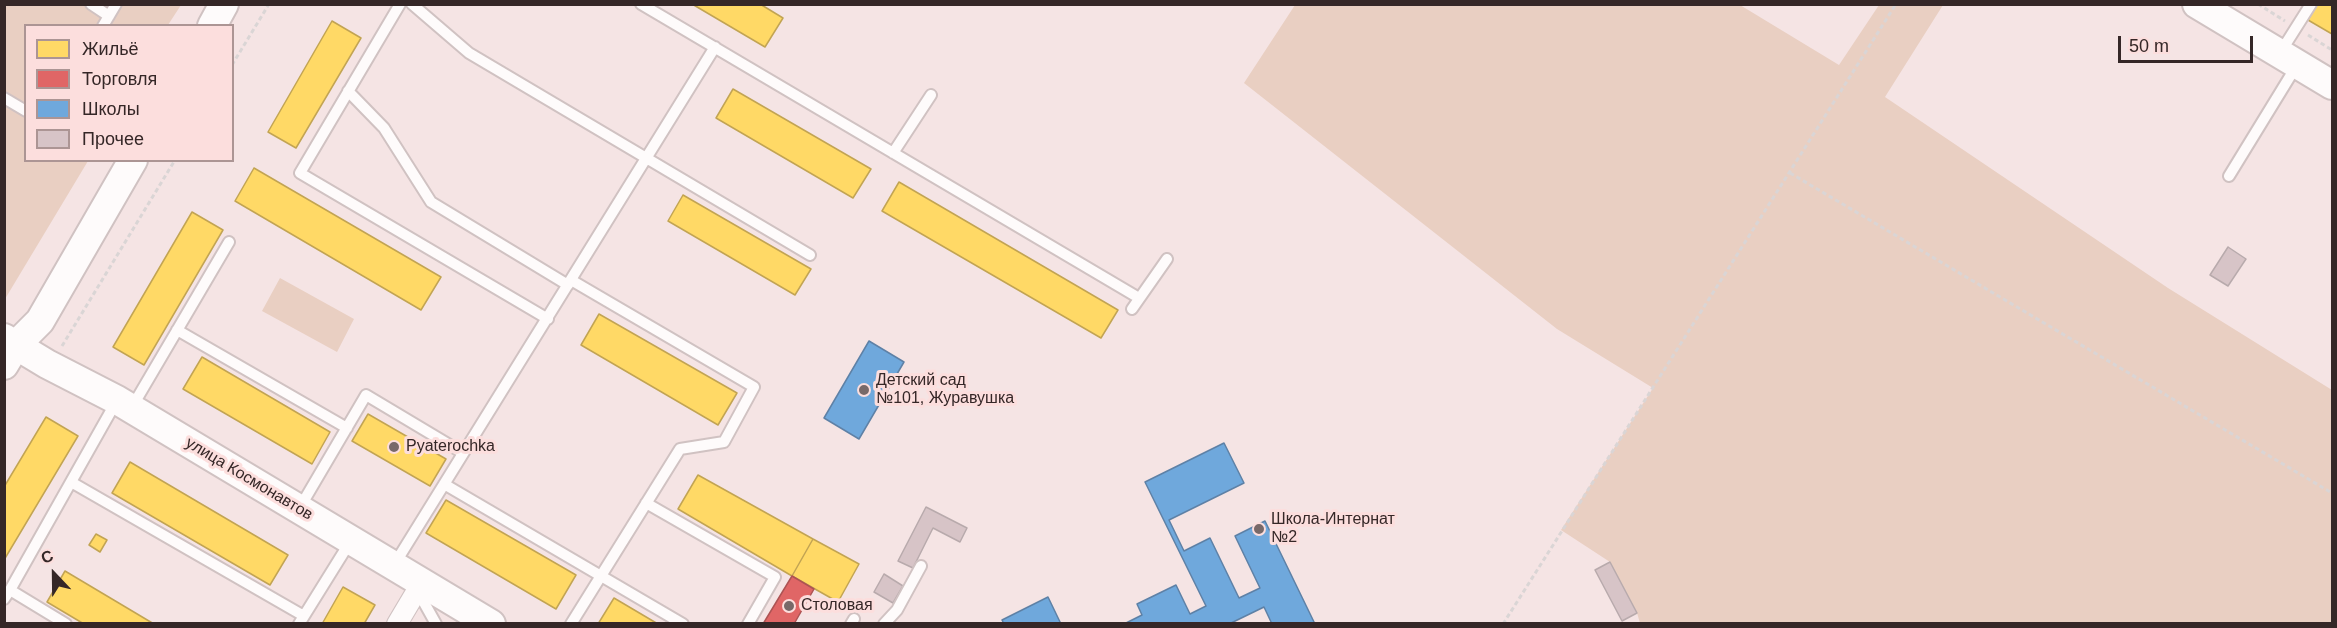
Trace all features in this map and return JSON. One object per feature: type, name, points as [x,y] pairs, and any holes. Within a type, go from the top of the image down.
[{"type":"street","points":[[213,24],[224,4]]},
{"type":"street","points":[[2197,4],[2332,86]]},
{"type":"street","points":[[8,350],[40,321],[133,162]]},
{"type":"street","name":"улица Космонавтов","points":[[8,350],[47,364],[124,404],[393,565],[419,586],[491,624]]},
{"type":"street","points":[[397,624],[419,586]]},
{"type":"lane","points":[[91,4],[106,21],[116,4]]},
{"type":"lane","points":[[400,4],[300,173],[548,318]]},
{"type":"lane","points":[[412,4],[469,53],[810,255]]},
{"type":"lane","points":[[641,4],[1139,298]]},
{"type":"lane","points":[[2229,176],[2289,59],[2310,4]]},
{"type":"lane","points":[[393,565],[715,48]]},
{"type":"lane","points":[[348,91],[384,128],[430,202],[754,387],[724,442],[680,449],[571,624]]},
{"type":"lane","points":[[893,153],[931,95]]},
{"type":"lane","points":[[4,98],[24,110]]},
{"type":"lane","points":[[66,624],[7,595],[71,482],[177,330],[229,242]]},
{"type":"lane","points":[[1132,309],[1167,259]]},
{"type":"lane","points":[[177,330],[346,428]]},
{"type":"lane","points":[[299,509],[366,395],[463,453]]},
{"type":"lane","points":[[71,482],[302,620],[351,540]]},
{"type":"lane","points":[[444,484],[683,624]]},
{"type":"lane","points":[[646,503],[774,577],[748,624]]},
{"type":"lane","points":[[884,624],[897,610],[921,566]]},
{"type":"lane","points":[[419,586],[436,624]]},
{"type":"path","points":[[234,62],[269,4]]},
{"type":"path","points":[[1503,624],[1896,4]]},
{"type":"path","points":[[47,364],[67,340],[174,162]]},
{"type":"path","points":[[1790,172],[2332,493]]},
{"type":"shaded area","points":[[4,5],[181,5],[169,24],[24,24],[24,162],[87,162],[5,299]]},
{"type":"shaded area","points":[[1295,5],[1740,5],[1839,65],[1879,5],[1943,5],[1885,97],[2168,288],[2332,390],[2332,623],[1640,623],[1610,562],[1561,530],[1653,388],[1557,329],[1244,83]]},
{"type":"shaded area","points":[[280,278],[354,319],[337,352],[262,311]]},
{"type":"building: Жильё","points":[[692,4],[760,4],[783,18],[765,47]]},
{"type":"building: Жильё","points":[[2317,4],[2332,4],[2332,34],[2308,20]]},
{"type":"building: Жильё","points":[[332,21],[361,38],[296,148],[268,132]]},
{"type":"building: Жильё","points":[[733,89],[871,169],[853,198],[716,118]]},
{"type":"building: Жильё","points":[[254,168],[441,277],[421,310],[235,201]]},
{"type":"building: Жильё","points":[[899,182],[1118,310],[1101,338],[882,211]]},
{"type":"building: Жильё","points":[[683,195],[811,269],[795,295],[668,221]]},
{"type":"building: Жильё","points":[[192,212],[223,230],[144,365],[113,347]]},
{"type":"building: Жильё","points":[[599,314],[737,393],[718,425],[581,345]]},
{"type":"building: Жильё","points":[[202,357],[330,432],[312,464],[183,389]]},
{"type":"building: Жильё","points":[[368,414],[446,459],[430,486],[352,441]]},
{"type":"building: Жильё","points":[[46,417],[78,436],[4,560],[4,487]]},
{"type":"building: Жильё","points":[[130,462],[288,555],[270,585],[112,493]]},
{"type":"building: Жильё","points":[[698,475],[813,539],[792,576],[678,509]]},
{"type":"building: Жильё","points":[[446,500],[576,575],[556,609],[426,533]]},
{"type":"building: Жильё","points":[[96,534],[107,540],[100,552],[89,545]]},
{"type":"building: Жильё","points":[[813,539],[859,564],[838,602],[792,576]]},
{"type":"building: Жильё","points":[[65,571],[154,624],[84,624],[47,602]]},
{"type":"building: Жильё","points":[[343,587],[375,605],[364,624],[322,624]]},
{"type":"building: Жильё","points":[[614,598],[658,624],[598,624]]},
{"type":"building: Торговля","name":"Столовая","points":[[792,576],[814,589],[794,624],[763,624]]},
{"type":"building: Школы","name":"Детский сад №101, Журавушка","points":[[869,341],[904,362],[859,439],[824,418]]},
{"type":"building: Школы","name":"Школа-Интернат №2","points":[[1224,443],[1244,483],[1169,520],[1184,551],[1210,538],[1239,598],[1260,588],[1235,536],[1265,521],[1315,624],[1272,624],[1264,607],[1229,624],[1124,624],[1142,615],[1137,604],[1176,585],[1190,614],[1206,606],[1145,482]]},
{"type":"building: Школы","points":[[1048,597],[1061,624],[1004,624],[1002,620]]},
{"type":"building: Прочее","points":[[2228,247],[2246,259],[2228,286],[2210,275]]},
{"type":"building: Прочее","points":[[926,507],[967,528],[960,542],[933,528],[913,568],[898,561]]},
{"type":"building: Прочее","points":[[1610,562],[1637,613],[1622,621],[1595,570]]},
{"type":"building: Прочее","points":[[884,574],[903,586],[893,603],[874,592]]},
{"type":"place","name":"Детский сад №101, Журавушка","points":[[864,390]]},
{"type":"place","name":"Pyaterochka","points":[[394,447]]},
{"type":"place","name":"Школа-Интернат №2","points":[[1259,529]]},
{"type":"place","name":"Столовая","points":[[789,606]]}]
